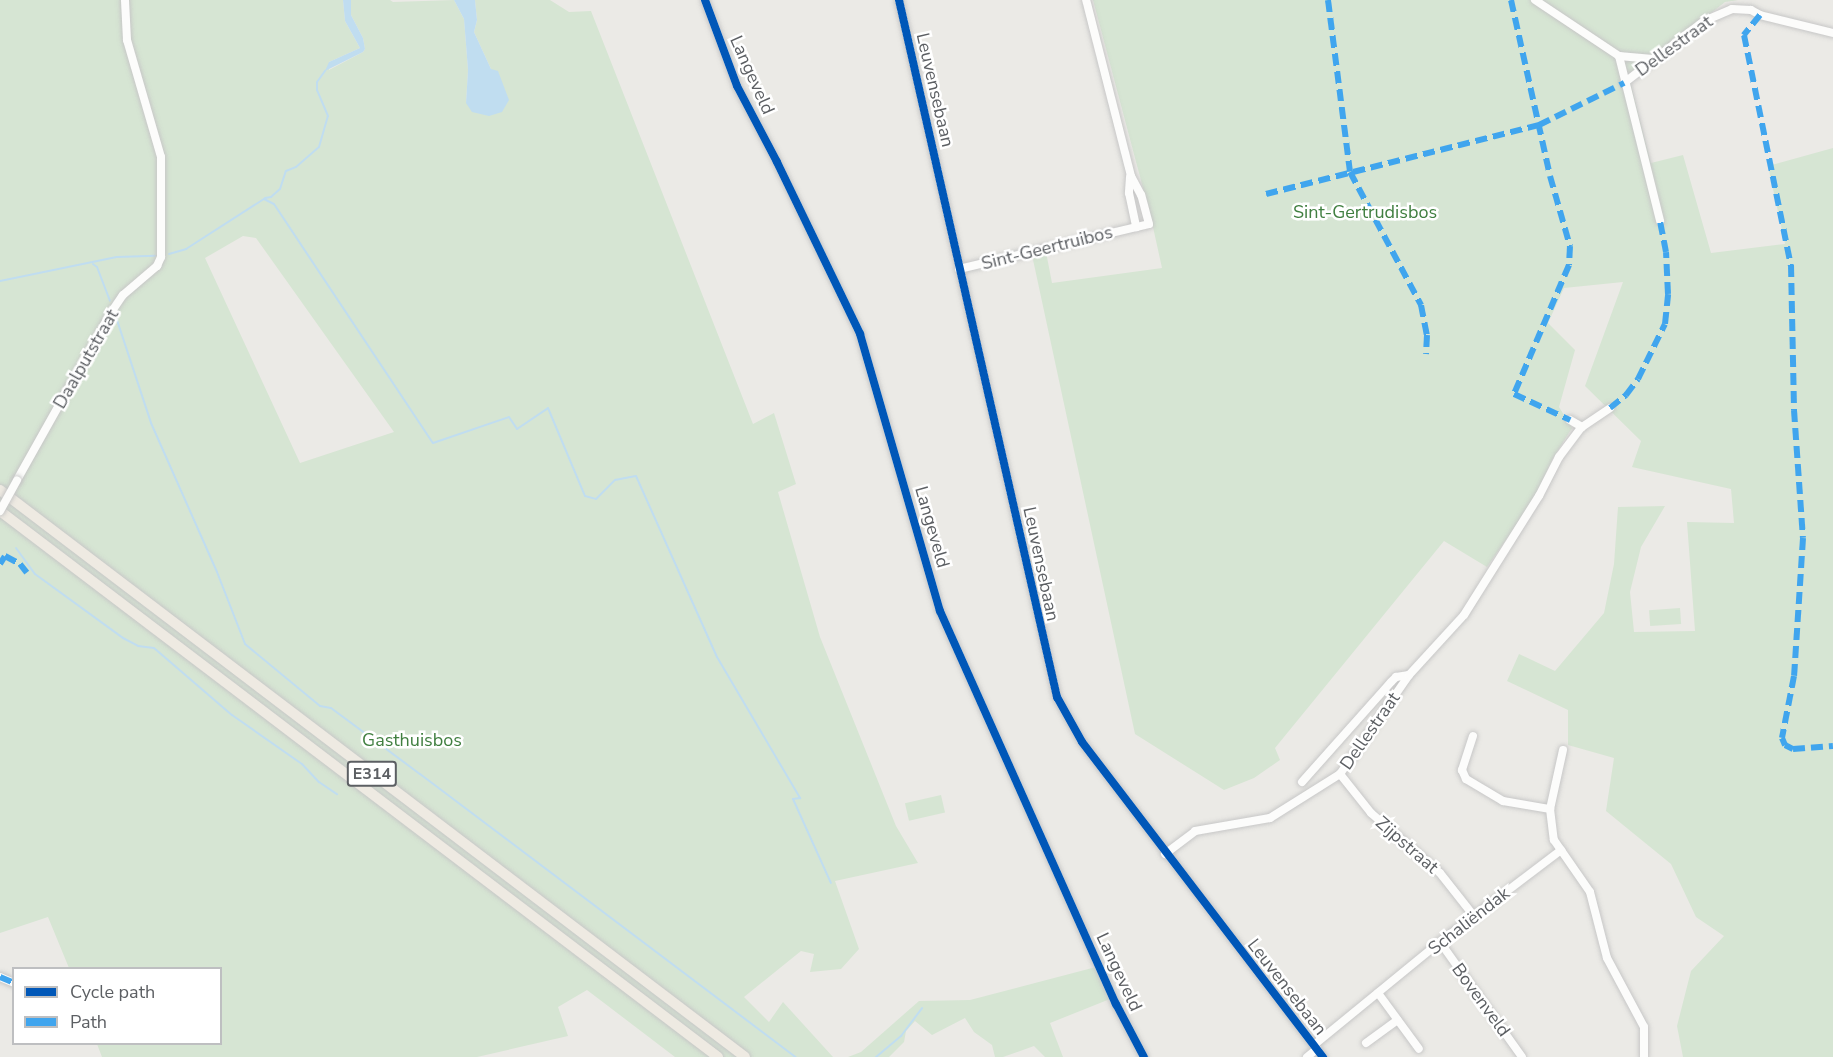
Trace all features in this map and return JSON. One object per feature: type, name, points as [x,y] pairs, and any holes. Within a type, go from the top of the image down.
[{"type":"highway","name":"E314","points":[[0,490],[745,1057]]},
{"type":"highway","name":"E314","points":[[0,511],[718,1057]]},
{"type":"street","name":"Daalputstraat","points":[[0,511],[110,314],[123,296],[157,266],[161,257],[161,153],[127,40],[124,0]]},
{"type":"street","name":"Langeveld","points":[[705,0],[737,86],[782,171],[860,334],[944,622],[1116,1004],[1144,1057]]},
{"type":"street","name":"Leuvensebaan","points":[[899,0],[1057,697],[1082,742],[1165,854],[1323,1057]]},
{"type":"street","name":"Sint-Geertruibos","points":[[959,269],[1149,224],[1141,195],[1131,176],[1086,0]]},
{"type":"street","points":[[1535,0],[1618,56],[1653,59]]},
{"type":"street","name":"Dellestraat","points":[[1624,83],[1704,21],[1723,11],[1741,8],[1833,33]]},
{"type":"street","name":"Dellestraat","points":[[1618,56],[1660,221]]},
{"type":"street","name":"Sint-Geertruibos","points":[[1131,176],[1129,193],[1136,227]]},
{"type":"street","name":"Dellestraat","points":[[1165,854],[1195,831],[1270,818],[1340,774],[1409,675],[1464,615],[1539,496],[1559,457],[1582,427],[1610,408]]},
{"type":"street","points":[[1570,420],[1582,427]]},
{"type":"street","name":"Dellestraat","points":[[1302,782],[1396,677],[1409,675]]},
{"type":"street","points":[[1473,736],[1462,770],[1466,779],[1503,801],[1550,809]]},
{"type":"street","points":[[1563,750],[1550,809],[1554,840],[1590,892],[1607,958],[1644,1027],[1644,1057]]},
{"type":"street","name":"Zijpstraat","points":[[1340,774],[1371,813],[1440,873],[1474,916]]},
{"type":"street","name":"Schaliëndak","points":[[1307,1057],[1315,1047],[1440,942],[1561,850]]},
{"type":"street","name":"Bovenveld","points":[[1440,942],[1522,1057]]},
{"type":"street","points":[[1378,993],[1419,1049]]},
{"type":"street","points":[[1366,1043],[1398,1020]]},
{"type":"green space","name":"Gasthuisbos","points":[[0,0],[343,0],[345,21],[360,48],[329,62],[329,70],[365,49],[363,38],[351,15],[351,0],[390,0],[393,2],[454,0],[464,19],[468,70],[466,103],[491,69],[474,32],[477,20],[475,0],[550,0],[569,12],[591,11],[753,424],[774,413],[796,484],[778,492],[820,637],[896,826],[918,863],[835,881],[859,949],[841,969],[810,972],[814,954],[801,951],[744,997],[769,1022],[783,1002],[833,1057],[675,1057],[587,990],[558,1007],[568,1036],[477,1057],[102,1057],[97,1045],[222,1045],[222,967],[69,967],[48,917],[0,933]],"holes":[[[243,236],[256,238],[394,432],[300,463],[205,258]]]},
{"type":"green space","name":"Sint-Gertrudisbos","points":[[1093,0],[1738,0],[1725,2],[1629,77],[1651,163],[1683,155],[1711,253],[1785,244],[1768,166],[1833,148],[1833,1057],[1683,1057],[1677,1026],[1691,971],[1724,936],[1696,917],[1671,864],[1606,811],[1614,758],[1568,745],[1568,710],[1507,681],[1519,654],[1555,671],[1604,613],[1614,564],[1618,507],[1665,506],[1641,547],[1630,592],[1634,632],[1695,631],[1687,522],[1734,523],[1731,489],[1632,467],[1641,441],[1585,386],[1623,282],[1564,288],[1548,323],[1575,350],[1559,407],[1572,428],[1553,458],[1532,502],[1487,567],[1444,541],[1275,748],[1280,760],[1254,778],[1224,790],[1135,734],[1032,255],[1046,252],[1052,283],[1162,268],[1151,218]]},
{"type":"green space","points":[[1680,608],[1681,624],[1650,626],[1649,610]]},
{"type":"green space","points":[[941,795],[945,813],[909,821],[905,803]]},
{"type":"green space","points":[[1096,967],[1110,999],[1050,1023],[1063,1057],[1045,1057],[1034,1046],[1003,1057],[995,1057],[992,1045],[974,1032],[965,1018],[932,1035],[915,1021],[906,1031],[904,1042],[889,1057],[848,1057],[861,1052],[919,1001],[970,1000]]},
{"type":"water","points":[[343,0],[351,0],[351,15],[363,38],[365,49],[325,71],[329,62],[360,48],[345,21]]},
{"type":"water","points":[[454,0],[475,0],[477,20],[474,32],[491,69],[498,71],[509,100],[502,112],[489,116],[472,112],[466,103],[468,70],[464,19]]},
{"type":"waterway","points":[[265,198],[271,197],[280,189],[286,171],[296,167],[319,147],[328,116],[317,90],[317,82],[325,71]]},
{"type":"waterway","points":[[169,254],[186,249],[264,199],[274,204],[433,443],[509,417],[517,429],[548,408],[585,496],[596,499],[615,480],[636,476],[717,657],[800,798],[793,799],[831,883]]},
{"type":"waterway","points":[[0,281],[117,257],[155,256]]},
{"type":"waterway","points":[[93,264],[97,267],[110,301]]},
{"type":"waterway","points":[[115,314],[151,423],[217,572],[245,644],[320,706],[331,708],[796,1057]]},
{"type":"waterway","points":[[16,548],[35,574],[123,638],[138,646],[154,648],[232,715],[302,764],[319,782],[337,794]]},
{"type":"waterway","points":[[876,1057],[901,1036],[922,1008]]},
{"type":"marked path","points":[[1328,0],[1350,172],[1421,305],[1427,335],[1426,354]]},
{"type":"marked path","points":[[1511,0],[1550,176],[1570,246],[1569,265],[1514,394],[1570,420]]},
{"type":"marked path","points":[[1760,15],[1744,35],[1791,265],[1794,410],[1803,538],[1794,676],[1782,738],[1785,745],[1793,749],[1833,746]]},
{"type":"marked path","points":[[1266,194],[1539,125],[1624,83]]},
{"type":"marked path","points":[[1610,408],[1626,395],[1638,379],[1665,324],[1668,294],[1666,252],[1660,221]]},
{"type":"marked path","points":[[0,564],[5,556],[20,564],[27,573]]},
{"type":"marked path","points":[[0,977],[12,982]]},
{"type":"cycle path","points":[[705,0],[737,86],[777,162],[860,334],[940,611],[1116,1004],[1144,1057]]},
{"type":"cycle path","points":[[899,0],[1057,697],[1082,742],[1323,1057]]}]
